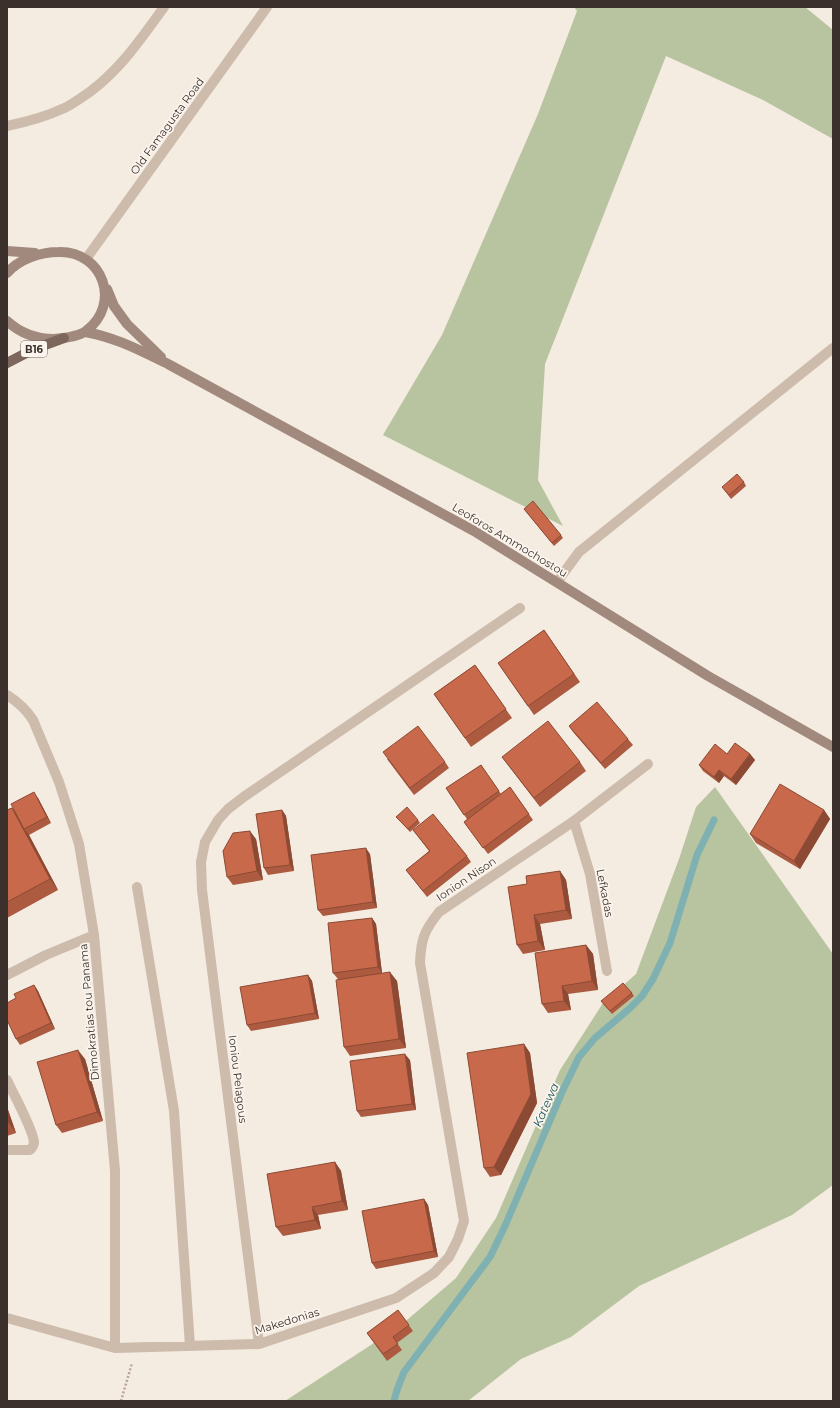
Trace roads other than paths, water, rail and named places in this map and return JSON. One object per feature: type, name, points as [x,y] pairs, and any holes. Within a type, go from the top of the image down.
[{"type":"main road","points":[[7,251],[43,254],[62,252],[72,253],[86,259]]},
{"type":"main road","points":[[7,273],[12,267],[21,262],[43,254]]},
{"type":"main road","name":"Leoforos Ammochostou","points":[[86,259],[101,275],[114,306],[127,324],[168,364]]},
{"type":"main road","points":[[7,321],[20,331],[35,337],[64,338],[85,332],[94,324],[103,307],[105,294],[104,284]]},
{"type":"main road","name":"Leoforos Ammochostou","points":[[85,332],[103,335],[131,346],[168,364],[474,531],[708,676],[833,747]]},
{"type":"main road","name":"B16","points":[[7,363],[34,349],[64,338]]},
{"type":"street","points":[[7,126],[36,119],[63,109],[88,94],[111,75],[132,51],[164,7]]},
{"type":"street","name":"Old Famagusta Road","points":[[86,259],[267,7]]},
{"type":"street","points":[[557,582],[579,552],[833,348]]},
{"type":"street","name":"Ioniou Pelagous","points":[[259,1344],[202,890],[202,862],[205,842],[218,820],[228,809],[245,796],[520,608]]},
{"type":"street","name":"Dimokratias tou Panama","points":[[7,695],[18,702],[28,712],[33,720],[59,782],[79,844],[94,935],[115,1171],[115,1348]]},
{"type":"street","name":"Ionion Nison","points":[[460,1198],[420,963],[420,946],[429,925],[438,912],[574,820],[648,764]]},
{"type":"street","name":"Lefkadas","points":[[574,820],[590,874],[607,971]]},
{"type":"street","points":[[137,887],[174,1111],[190,1346]]},
{"type":"street","points":[[7,975],[46,954],[94,935]]},
{"type":"street","points":[[7,1080],[34,1142],[30,1150],[7,1150]]},
{"type":"street","name":"Makedonias","points":[[7,1318],[115,1348],[259,1344],[396,1298],[434,1273],[449,1257],[458,1239],[464,1221],[460,1198]]},
{"type":"waterway","name":"Katewa","points":[[394,1401],[404,1372],[490,1257],[505,1226],[563,1090],[579,1057],[595,1038],[642,996],[653,979],[670,943],[697,855],[714,820]]}]
